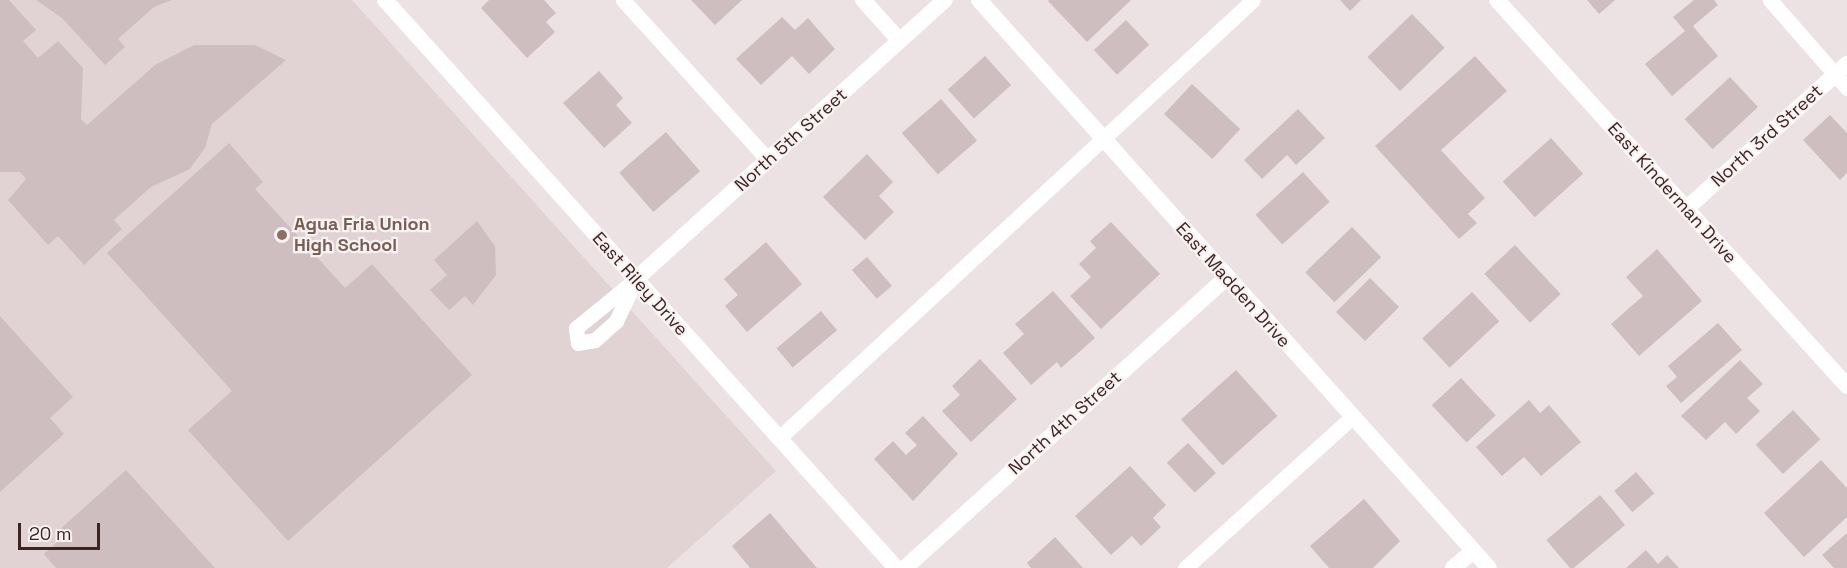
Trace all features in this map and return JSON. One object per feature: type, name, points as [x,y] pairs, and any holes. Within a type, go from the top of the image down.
[{"type":"street","name":"East Riley Drive","points":[[385,0],[896,568]]},
{"type":"street","points":[[863,0],[900,41]]},
{"type":"street","name":"North 5th Street","points":[[636,279],[945,0]]},
{"type":"street","name":"East Madden Drive","points":[[979,0],[1226,278],[1489,568]]},
{"type":"street","name":"East Kinderman Drive","points":[[1497,0],[1847,386]]},
{"type":"street","name":"North 3rd Street","points":[[1686,209],[1841,69]]},
{"type":"street","name":"North 4th Street","points":[[905,568],[1226,278]]},
{"type":"street","points":[[1453,568],[1473,551]]},
{"type":"lane","points":[[624,0],[768,160]]},
{"type":"lane","points":[[779,438],[1253,0]]},
{"type":"lane","points":[[1770,0],[1841,69],[1847,88]]},
{"type":"lane","points":[[1185,568],[1352,417]]},
{"type":"shaded area","name":"Agua Fria Union High School","points":[[0,0],[352,0],[776,471],[667,568],[0,568]]},
{"type":"building","points":[[0,0],[9,0],[36,30],[23,41],[38,58],[58,41],[83,68],[81,119],[87,125],[155,65],[194,45],[255,45],[286,60],[212,124],[205,148],[190,169],[151,187],[114,220],[122,229],[84,265],[58,236],[48,245],[8,200],[26,179],[20,172],[0,172]]},
{"type":"building","points":[[36,0],[172,0],[154,7],[118,39],[125,47],[105,65],[62,18]]},
{"type":"building","points":[[489,0],[544,0],[556,13],[546,22],[555,32],[527,58],[481,8]]},
{"type":"building","points":[[691,0],[742,0],[715,25]]},
{"type":"building","points":[[1049,0],[1131,0],[1087,42],[1048,1]]},
{"type":"building","points":[[1340,0],[1361,0],[1350,11]]},
{"type":"building","points":[[1587,0],[1615,0],[1599,14]]},
{"type":"building","points":[[1694,0],[1714,0],[1718,5],[1693,26],[1718,56],[1672,96],[1645,64],[1685,31],[1673,17]]},
{"type":"building","points":[[1412,14],[1445,48],[1400,91],[1367,57]]},
{"type":"building","points":[[782,17],[795,30],[808,18],[835,49],[809,74],[792,56],[761,85],[736,59]]},
{"type":"building","points":[[1126,20],[1149,45],[1117,75],[1094,50]]},
{"type":"building","points":[[985,56],[1011,85],[974,118],[948,89]]},
{"type":"building","points":[[1475,56],[1507,91],[1441,150],[1485,198],[1468,214],[1477,223],[1459,239],[1375,146]]},
{"type":"building","points":[[599,71],[623,98],[616,105],[632,123],[604,148],[563,103]]},
{"type":"building","points":[[1730,77],[1758,107],[1713,149],[1685,119]]},
{"type":"building","points":[[1192,84],[1240,129],[1212,159],[1164,114]]},
{"type":"building","points":[[941,99],[977,141],[938,175],[902,133]]},
{"type":"building","points":[[1298,109],[1325,138],[1296,165],[1287,155],[1262,179],[1244,160]]},
{"type":"building","points":[[1830,115],[1847,133],[1847,173],[1840,180],[1803,140]]},
{"type":"building","points":[[666,132],[700,171],[653,212],[619,173]]},
{"type":"building","points":[[1551,138],[1583,174],[1535,217],[1503,181]]},
{"type":"building","points":[[229,143],[263,182],[255,189],[345,288],[372,264],[472,375],[288,541],[188,430],[232,391],[107,253]]},
{"type":"building","points":[[867,154],[893,182],[879,196],[894,212],[865,240],[823,197]]},
{"type":"building","points":[[1303,172],[1330,202],[1282,245],[1255,215]]},
{"type":"building","points":[[477,221],[495,246],[496,275],[473,305],[465,296],[449,310],[430,290],[447,275],[434,260]]},
{"type":"building","points":[[1111,222],[1160,274],[1101,329],[1070,296],[1091,277],[1079,264],[1096,248],[1090,241]]},
{"type":"building","points":[[1352,227],[1381,257],[1334,302],[1305,272]]},
{"type":"building","points":[[766,242],[802,284],[747,332],[725,306],[738,295],[724,279]]},
{"type":"building","points":[[1515,245],[1561,294],[1530,323],[1484,274]]},
{"type":"building","points":[[1657,249],[1702,301],[1639,356],[1611,324],[1643,296],[1626,277]]},
{"type":"building","points":[[867,257],[892,286],[877,299],[852,270]]},
{"type":"building","points":[[1370,278],[1399,307],[1365,341],[1336,312]]},
{"type":"building","points":[[1053,291],[1095,338],[1061,368],[1057,362],[1031,385],[1003,353],[1024,334],[1015,324]]},
{"type":"building","points":[[1472,292],[1499,321],[1450,368],[1422,338]]},
{"type":"building","points":[[821,311],[837,330],[793,367],[777,348]]},
{"type":"building","points":[[0,316],[73,397],[50,418],[64,434],[0,492]]},
{"type":"building","points":[[1718,323],[1742,350],[1681,403],[1666,386],[1677,377],[1668,366]]},
{"type":"building","points":[[980,359],[1017,399],[971,442],[942,411],[960,395],[952,386]]},
{"type":"building","points":[[1740,360],[1763,384],[1747,398],[1760,411],[1736,434],[1725,422],[1706,440],[1681,416]]},
{"type":"building","points":[[1236,370],[1277,416],[1222,466],[1181,420]]},
{"type":"building","points":[[1461,378],[1496,415],[1467,443],[1432,405]]},
{"type":"building","points":[[1529,400],[1540,413],[1549,405],[1581,442],[1541,476],[1524,457],[1502,476],[1476,447]]},
{"type":"building","points":[[1793,410],[1820,439],[1783,474],[1756,445]]},
{"type":"building","points":[[923,416],[958,454],[913,501],[874,459],[893,441],[906,455],[917,445],[905,433]]},
{"type":"building","points":[[1188,443],[1216,473],[1195,493],[1167,463]]},
{"type":"building","points":[[1821,460],[1847,488],[1847,517],[1804,557],[1764,513]]},
{"type":"building","points":[[1130,466],[1166,505],[1153,518],[1161,527],[1141,546],[1132,536],[1111,555],[1075,516]]},
{"type":"building","points":[[126,470],[215,568],[56,568],[44,554],[63,537],[58,531]]},
{"type":"building","points":[[1636,472],[1654,493],[1632,512],[1614,491]]},
{"type":"building","points":[[1600,495],[1625,525],[1574,568],[1570,568],[1546,540]]},
{"type":"building","points":[[1364,499],[1400,541],[1373,568],[1329,568],[1310,546]]},
{"type":"building","points":[[770,513],[817,568],[750,568],[732,546]]},
{"type":"building","points":[[1847,533],[1847,568],[1834,568],[1822,555]]},
{"type":"building","points":[[1055,537],[1083,568],[1031,568],[1027,563]]},
{"type":"building","points":[[1646,550],[1658,564],[1667,555],[1679,568],[1626,568]]},
{"type":"place","name":"Agua Fria Union High School","points":[[282,235]]}]
